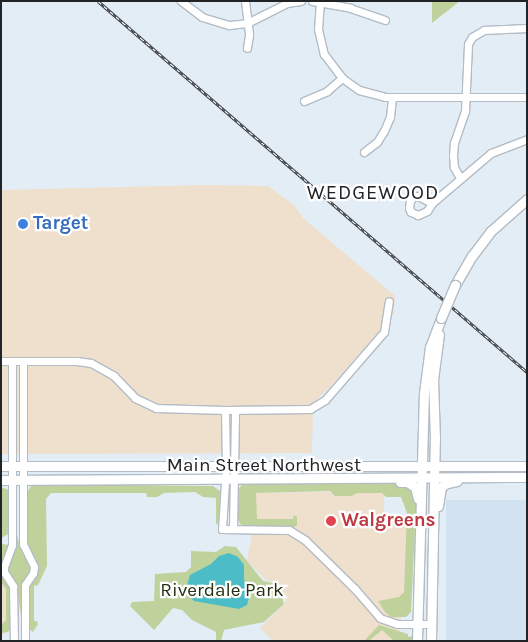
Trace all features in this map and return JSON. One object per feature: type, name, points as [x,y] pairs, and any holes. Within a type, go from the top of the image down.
[{"type":"main road","points":[[416,641],[425,380],[433,336],[455,285],[472,256],[491,231],[527,199]]},
{"type":"main road","points":[[431,641],[434,374],[441,318]]},
{"type":"main road","name":"Main Street Northwest","points":[[1,466],[527,466]]},
{"type":"main road","points":[[344,476],[356,481],[411,483],[417,491],[420,522]]},
{"type":"main road","name":"Main Street Northwest","points":[[1,480],[229,479],[344,476],[527,477]]},
{"type":"main road","points":[[432,558],[436,546],[438,495],[441,487],[447,483],[468,478]]},
{"type":"street","points":[[182,1],[202,17],[220,23],[247,23],[287,3],[301,1]]},
{"type":"street","points":[[245,1],[247,48]]},
{"type":"street","points":[[312,1],[350,8],[385,20]]},
{"type":"street","points":[[320,2],[318,29],[322,48],[331,66],[342,78],[366,93],[392,97],[527,97]]},
{"type":"street","points":[[460,178],[454,167],[453,156],[454,143],[463,119],[466,97],[466,49],[476,35],[489,29],[527,28]]},
{"type":"street","points":[[304,101],[327,91],[342,78]]},
{"type":"street","points":[[364,152],[377,142],[384,131],[390,116],[392,97]]},
{"type":"street","points":[[432,203],[498,148],[527,139]]},
{"type":"street","points":[[1,361],[77,361],[90,364],[114,376],[135,398],[156,408],[225,410],[306,409],[322,404],[384,332],[389,301]]},
{"type":"street","points":[[12,361],[12,549],[4,567],[4,572],[13,586],[14,641]]},
{"type":"street","points":[[23,362],[23,544],[34,567],[33,573],[24,585],[25,641]]},
{"type":"street","points":[[225,410],[230,466]]},
{"type":"street","points":[[235,410],[229,479],[222,529],[280,529],[298,534],[355,589],[380,618],[397,624],[431,624]]},
{"type":"street","points":[[229,479],[233,529]]},
{"type":"shaded area","points":[[205,185],[268,186],[294,205],[303,218],[395,296],[394,314],[330,387],[313,403],[312,453],[1,454],[1,190]]},
{"type":"shaded area","points":[[384,491],[384,518],[410,519],[399,641],[273,641],[260,628],[286,602],[280,583],[267,581],[247,561],[255,518],[256,493]]},
{"type":"shaded area","points":[[446,500],[527,500],[527,641],[446,641]]},
{"type":"shaded area","points":[[1,580],[8,588],[8,630],[1,637]]},
{"type":"green space","points":[[432,1],[460,1],[432,23]]},
{"type":"green space","points":[[243,483],[388,483],[409,485],[416,495],[411,612],[406,617],[391,617],[385,612],[378,601],[399,597],[404,592],[407,513],[401,497],[386,497],[382,493],[357,493],[352,496],[335,496],[330,491],[256,493],[257,519],[293,519],[294,515],[297,517],[297,525],[292,529],[245,526],[240,524],[238,519],[238,490]]},
{"type":"green space","points":[[37,484],[213,486],[220,491],[220,520],[216,525],[216,498],[203,497],[195,492],[164,493],[157,497],[147,497],[146,493],[51,493],[46,499],[47,566],[38,585],[34,586],[34,621],[37,621],[38,624],[33,632],[28,628],[28,588],[38,569],[36,560],[28,547],[28,491],[31,486]]},
{"type":"green space","points":[[1,487],[9,490],[10,533],[1,538]]},
{"type":"green space","points":[[17,535],[21,550],[31,564],[30,573],[22,585],[21,615],[16,582],[7,568],[16,550]]},
{"type":"green space","points":[[1,544],[10,545],[1,567]]},
{"type":"green space","name":"Riverdale Park","points":[[225,546],[236,547],[263,581],[278,584],[284,604],[264,622],[224,630],[221,641],[216,641],[216,632],[192,620],[182,610],[173,608],[154,630],[130,606],[132,602],[154,601],[155,574],[186,572],[191,567],[191,551],[216,552]]},
{"type":"green space","points":[[1,567],[11,586],[11,628],[8,632],[1,633],[1,625],[6,620],[6,589],[1,582]]},
{"type":"green space","points":[[379,625],[408,634],[408,637],[412,636],[413,641],[394,641],[382,630],[369,641],[364,641]]},
{"type":"water","points":[[229,553],[238,557],[244,565],[244,579],[249,598],[247,605],[239,609],[194,601],[187,594],[186,589],[190,575],[211,564],[219,556]]},
{"type":"railway","points":[[98,1],[527,372]]},
{"type":"place","name":"Target","points":[[23,224]]},
{"type":"place","name":"Walgreens","points":[[331,521]]},
{"type":"district","name":"WEDGEWOOD","points":[[373,192]]}]
